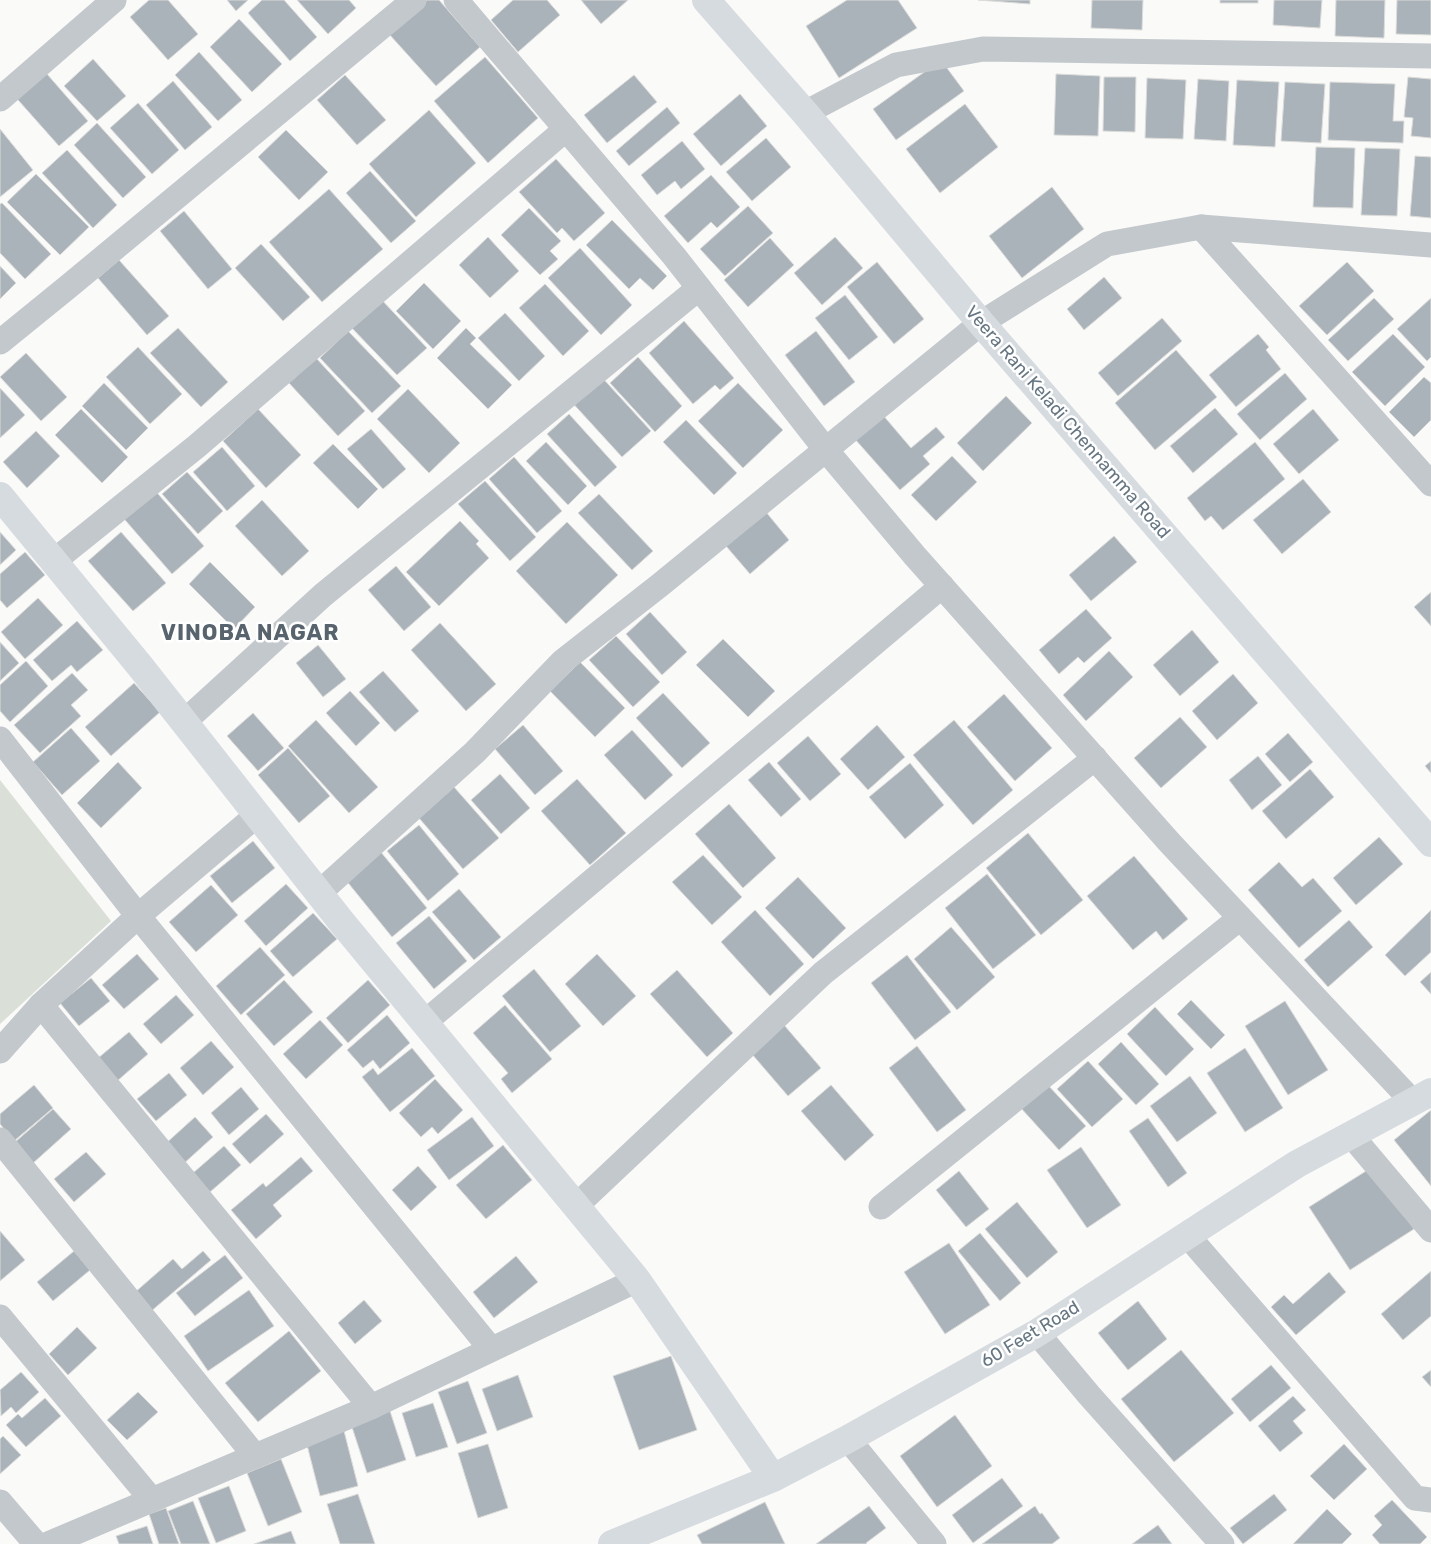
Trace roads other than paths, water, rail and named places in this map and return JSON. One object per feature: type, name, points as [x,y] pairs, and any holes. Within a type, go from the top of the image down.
[{"type":"street","points":[[0,98],[114,0]]},
{"type":"street","points":[[0,342],[414,0]]},
{"type":"street","points":[[456,0],[674,256],[826,450],[942,586],[1170,843],[1240,918],[1422,1097]]},
{"type":"street","name":"Veera Rani Keladi Chennamma Road","points":[[706,0],[805,113],[981,323],[1431,843]]},
{"type":"street","points":[[805,113],[896,65],[983,49],[1431,56]]},
{"type":"street","points":[[54,561],[197,446],[566,129]]},
{"type":"street","points":[[1201,227],[1431,484]]},
{"type":"street","points":[[319,893],[475,752],[563,661],[981,323],[1107,244],[1201,227],[1431,245]]},
{"type":"street","points":[[184,722],[323,595],[699,288]]},
{"type":"street","points":[[0,496],[258,814],[319,893],[638,1280],[773,1478]]},
{"type":"street","points":[[425,1022],[942,586]]},
{"type":"street","points":[[0,738],[138,916],[491,1350]]},
{"type":"street","points":[[576,1206],[823,973],[1095,758]]},
{"type":"street","points":[[0,1051],[41,1005],[138,916],[258,814]]},
{"type":"street","points":[[881,1207],[1240,918]]},
{"type":"street","points":[[41,1005],[371,1407]]},
{"type":"street","name":"60 Feet Road","points":[[612,1544],[644,1539],[773,1478],[848,1439],[1037,1333],[1297,1164],[1422,1097]]},
{"type":"street","points":[[1351,1135],[1431,1230]]},
{"type":"street","points":[[0,1140],[254,1456]]},
{"type":"street","points":[[1187,1235],[1415,1498],[1431,1500]]},
{"type":"street","points":[[48,1544],[371,1407],[638,1280]]},
{"type":"street","points":[[0,1317],[152,1500]]},
{"type":"street","points":[[1037,1333],[1089,1395],[1222,1544]]},
{"type":"street","points":[[848,1439],[934,1544]]},
{"type":"street","points":[[0,1502],[36,1544]]},
{"type":"district","name":"VINOBA NAGAR","points":[[250,632]]}]
